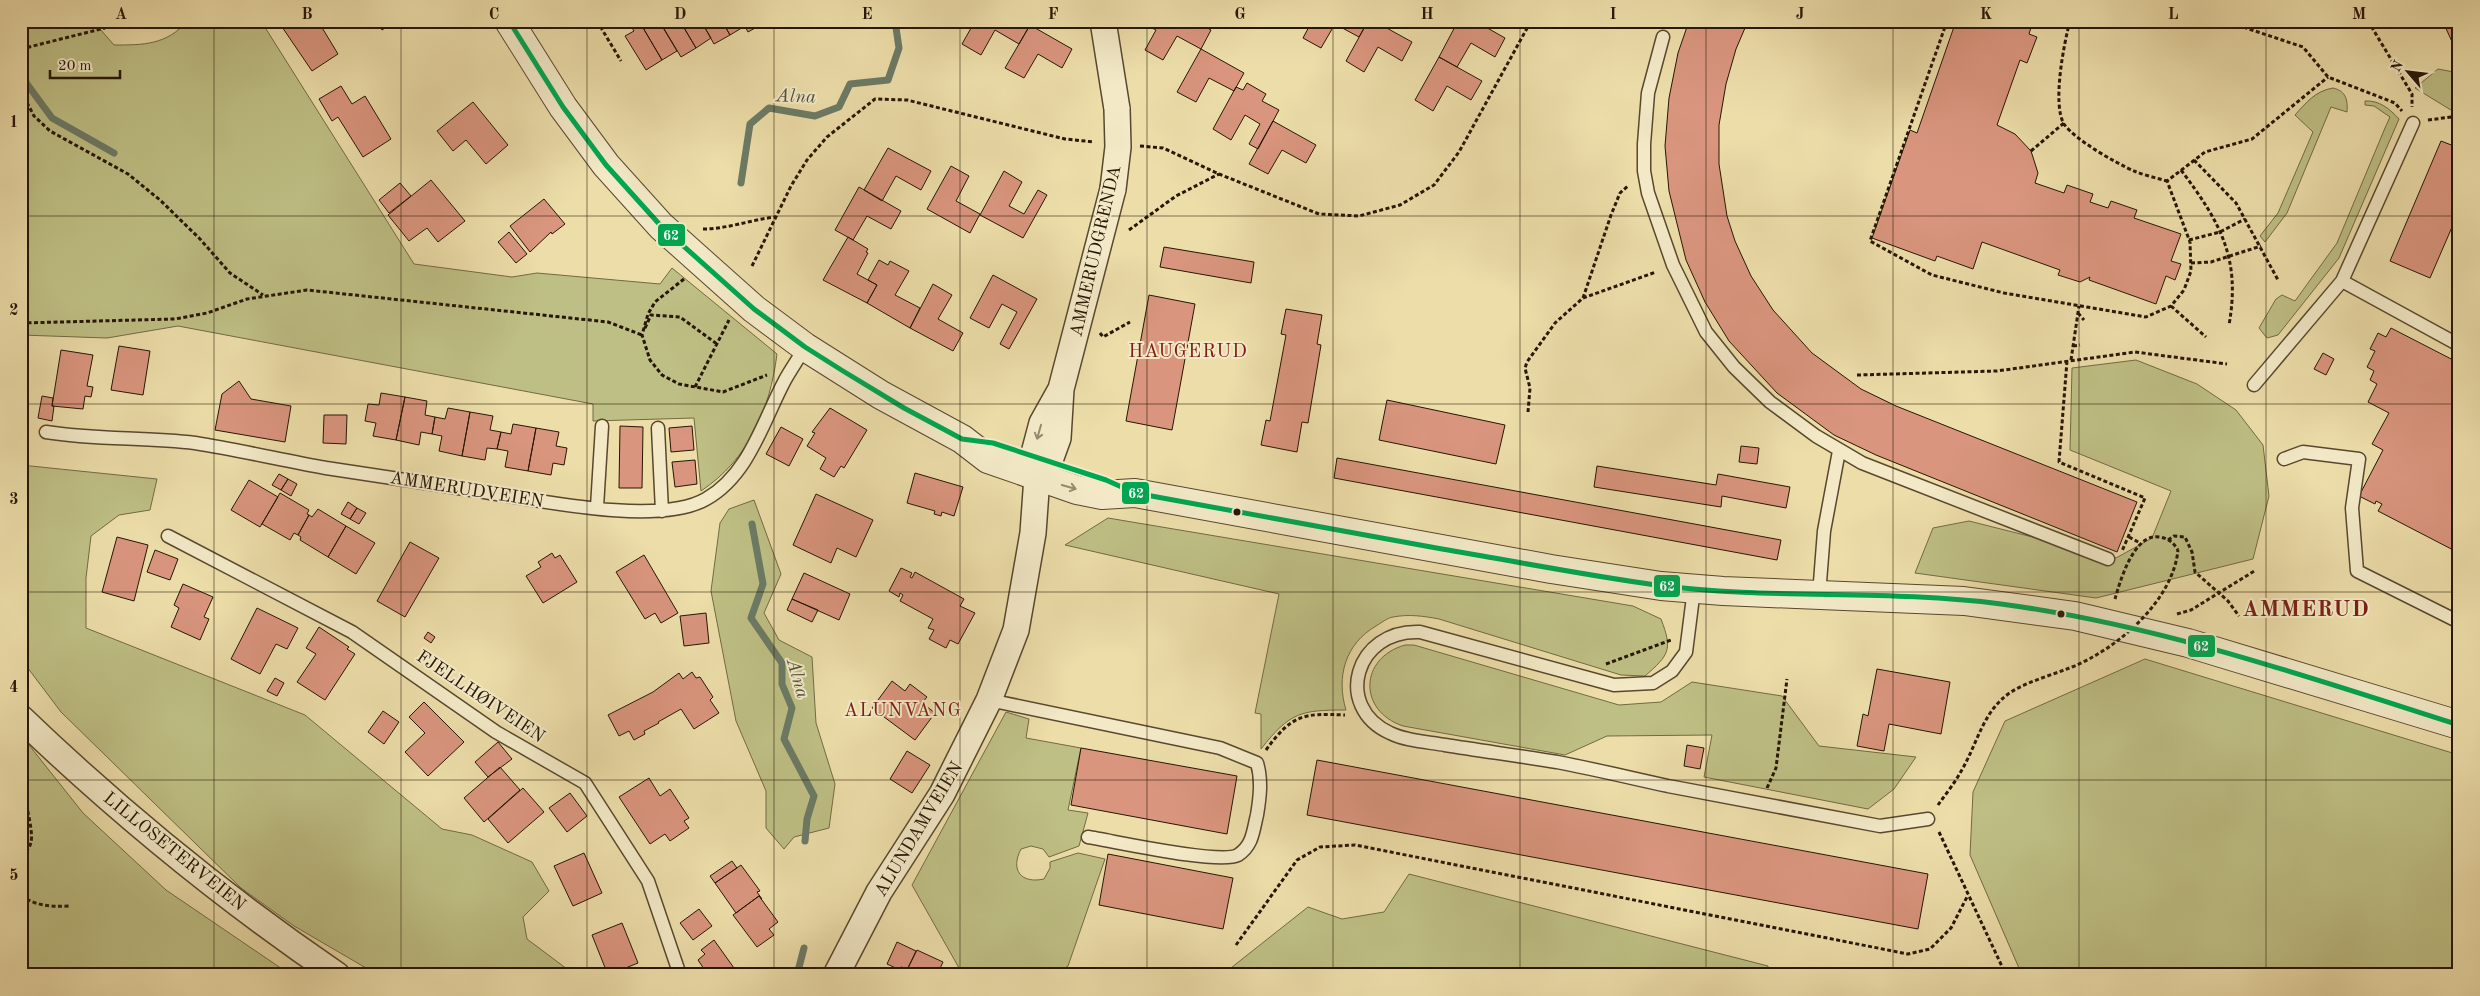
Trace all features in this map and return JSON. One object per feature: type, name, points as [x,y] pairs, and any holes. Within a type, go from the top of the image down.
[{"type":"street","points":[[509,21],[563,107],[606,165],[661,226],[801,354],[962,439],[993,443],[1040,465],[1106,480],[1134,493],[1551,569],[1661,586],[1694,589],[1964,601],[2092,620],[2197,645],[2459,725]]},
{"type":"street","name":"AMMERUDGRENDA","points":[[1061,390],[1113,189],[1118,147],[1117,109],[1103,21]]},
{"type":"street","name":"ALUNDAMVEIEN","points":[[836,975],[879,892],[942,794],[989,700],[1016,630],[1033,533],[1040,465],[1060,427],[1061,390]]},
{"type":"street","name":"LILLOSETERVEIEN","points":[[21,718],[121,810],[176,856],[337,975]]},
{"type":"lane","points":[[1663,37],[1648,93],[1644,144],[1644,171],[1648,193],[1673,265],[1706,332],[1734,368],[1770,402],[1839,451],[1862,463],[1921,488],[2108,559]]},
{"type":"lane","points":[[2254,385],[2342,281],[2413,123]]},
{"type":"lane","points":[[2342,281],[2459,345]]},
{"type":"lane","name":"AMMERUDVEIEN","points":[[46,432],[78,438],[112,437],[194,443],[325,468],[597,508],[635,512],[674,510],[705,500],[721,488],[737,471],[755,443],[801,354]]},
{"type":"lane","points":[[597,508],[602,426]]},
{"type":"lane","points":[[658,428],[662,511]]},
{"type":"lane","points":[[1819,595],[1824,531],[1839,451]]},
{"type":"lane","points":[[2284,459],[2304,452],[2359,460],[2352,508],[2357,571],[2459,622]]},
{"type":"lane","name":"FJELLHØIVEIEN","points":[[168,536],[352,632],[496,732],[585,783],[648,881],[680,975]]},
{"type":"lane","points":[[1694,589],[1686,652],[1672,671],[1653,683],[1614,685],[1420,632],[1404,631],[1391,635],[1378,643],[1365,657],[1359,670],[1358,687],[1363,712],[1373,723],[1390,734],[1418,740],[1559,763],[1880,826],[1928,819]]},
{"type":"lane","points":[[989,700],[1220,748],[1257,763],[1261,776],[1260,793],[1251,843],[1237,856],[1214,858],[1088,837]]},
{"type":"path","points":[[605,21],[598,23],[621,61]]},
{"type":"path","points":[[1135,145],[1163,148],[1219,174],[1319,214],[1359,216],[1400,205],[1434,184],[1459,152],[1531,21]]},
{"type":"path","points":[[1947,21],[1870,241],[1932,275],[2004,294],[2146,317],[2171,306],[2184,290],[2191,272],[2189,240],[2167,181]]},
{"type":"path","points":[[2070,21],[2062,69],[2060,109],[2064,123],[2073,134],[2134,171],[2167,181]]},
{"type":"path","points":[[2225,21],[2303,47],[2328,76],[2395,103],[2413,123]]},
{"type":"path","points":[[2368,21],[2412,94],[2413,123]]},
{"type":"path","points":[[21,49],[105,28]]},
{"type":"path","points":[[2167,181],[2205,152],[2252,139],[2328,76]]},
{"type":"path","points":[[21,91],[34,116],[50,131],[128,174],[160,200],[200,239],[230,273],[264,295]]},
{"type":"path","points":[[752,266],[775,217],[807,160],[827,137],[876,99],[908,100],[1065,139],[1097,142]]},
{"type":"path","points":[[2413,123],[2459,116]]},
{"type":"path","points":[[2031,151],[2064,123]]},
{"type":"path","points":[[2194,160],[2236,203],[2278,280]]},
{"type":"path","points":[[2181,170],[2206,204],[2230,257],[2234,280],[2229,325]]},
{"type":"path","points":[[1583,298],[1620,194],[1644,171]]},
{"type":"path","points":[[1098,252],[1176,196],[1219,174]]},
{"type":"path","points":[[698,229],[720,229],[745,222],[775,217]]},
{"type":"path","points":[[2189,240],[2220,232],[2245,219]]},
{"type":"path","points":[[2459,232],[2455,244],[2459,245]]},
{"type":"path","points":[[2191,264],[2211,262],[2261,246]]},
{"type":"path","points":[[1528,412],[1530,388],[1525,368],[1527,362],[1555,323],[1583,298],[1673,265]]},
{"type":"path","points":[[689,276],[655,302],[648,314],[642,335],[650,360],[662,375],[679,384],[723,392],[742,386],[801,354]]},
{"type":"path","points":[[21,323],[175,319],[207,313],[247,298],[299,291],[317,291],[608,322],[642,335]]},
{"type":"path","points":[[2079,306],[2069,361],[2059,462],[2145,498],[2121,554],[2108,559]]},
{"type":"path","points":[[2171,306],[2206,337]]},
{"type":"path","points":[[2078,313],[2084,320]]},
{"type":"path","points":[[642,335],[651,315],[680,318],[717,344]]},
{"type":"path","points":[[695,387],[729,319]]},
{"type":"path","points":[[1098,330],[1103,337],[1130,322]]},
{"type":"path","points":[[2073,346],[2080,346]]},
{"type":"path","points":[[1857,375],[1997,371],[2135,352],[2227,364]]},
{"type":"path","points":[[2006,975],[1937,827],[1928,819],[1961,772],[1983,725],[2000,702],[2011,692],[2072,667],[2115,644],[2143,618],[2175,567],[2178,550],[2168,540],[2153,536],[2140,543],[2127,565],[2113,607]]},
{"type":"path","points":[[2168,540],[2174,536],[2185,537],[2192,552],[2195,572],[2236,609],[2239,616]]},
{"type":"path","points":[[2129,537],[2140,543]]},
{"type":"path","points":[[2172,616],[2191,610],[2256,570]]},
{"type":"path","points":[[1587,677],[1603,666],[1674,639]]},
{"type":"path","points":[[1776,768],[1786,679]]},
{"type":"path","points":[[1257,763],[1282,730],[1303,715],[1314,713],[1348,715],[1363,712]]},
{"type":"path","points":[[21,779],[22,796],[31,825],[31,842],[21,860]]},
{"type":"path","points":[[1236,945],[1297,860],[1320,847],[1355,845],[1908,954],[1930,949],[1951,928],[1968,894]]},
{"type":"path","points":[[21,896],[32,902],[50,907],[70,906]]},
{"type":"green space","points":[[21,21],[93,21],[114,45],[135,45],[163,39],[179,29],[187,21],[261,21],[414,264],[512,277],[537,273],[660,284],[672,268],[777,354],[769,394],[763,413],[754,431],[732,464],[701,491],[694,418],[593,421],[593,404],[178,326],[107,338],[21,335]]},
{"type":"green space","points":[[2438,69],[2459,73],[2459,115],[2415,88]]},
{"type":"green space","points":[[2333,88],[2341,91],[2345,97],[2347,112],[2331,107],[2287,213],[2265,242],[2260,236],[2278,213],[2313,132],[2295,115],[2316,95]]},
{"type":"green space","points":[[2365,101],[2375,102],[2384,106],[2399,119],[2339,258],[2278,335],[2267,338],[2259,328],[2276,299],[2282,295],[2295,301],[2337,243],[2390,117],[2374,106],[2365,105]]},
{"type":"green space","points":[[2136,360],[2197,384],[2236,410],[2263,445],[2269,496],[2253,559],[2096,598],[1915,573],[1933,528],[1969,521],[2116,558],[2152,538],[2171,491],[2070,450],[2072,368]]},
{"type":"green space","points":[[21,465],[157,479],[150,510],[119,515],[91,536],[86,578],[86,628],[305,715],[442,829],[472,835],[532,862],[549,891],[523,917],[527,939],[575,975],[378,975],[294,926],[241,888],[61,712],[21,659]]},
{"type":"green space","points":[[754,500],[781,574],[764,613],[779,640],[812,657],[816,723],[835,784],[829,828],[794,837],[784,849],[766,828],[766,791],[736,721],[711,591],[720,523],[729,509]]},
{"type":"green space","points":[[1108,518],[1633,606],[1661,619],[1668,645],[1664,657],[1645,676],[1621,675],[1439,619],[1416,616],[1389,618],[1365,633],[1350,652],[1343,674],[1342,685],[1346,710],[1318,711],[1289,720],[1280,727],[1261,749],[1261,714],[1255,713],[1279,594],[1065,545]]},
{"type":"green space","points":[[1405,645],[1414,645],[1619,705],[1661,702],[1692,682],[1782,696],[1819,746],[1916,757],[1894,789],[1868,809],[1704,777],[1712,735],[1607,736],[1565,755],[1403,726],[1388,719],[1378,709],[1372,697],[1370,685],[1372,672],[1379,661],[1390,652]]},
{"type":"green space","points":[[2145,659],[2459,755],[2459,975],[2022,975],[1970,855],[1973,792],[2005,721]]},
{"type":"green space","points":[[1006,712],[1029,719],[1026,738],[1081,748],[1068,810],[1088,813],[1079,846],[1049,857],[1043,849],[1031,846],[1021,849],[1017,863],[1017,869],[1020,874],[1029,879],[1044,879],[1050,868],[1050,862],[1078,853],[1105,859],[1068,966],[1055,975],[963,975],[912,885]]},
{"type":"green space","points":[[21,739],[25,740],[83,813],[166,890],[291,975],[21,975]]},
{"type":"green space","points":[[1409,874],[1768,966],[1768,975],[1222,975],[1308,907],[1342,919],[1384,912]]},
{"type":"building","points":[[278,21],[318,21],[338,54],[312,71]]},
{"type":"building","points":[[376,21],[396,21],[382,30]]},
{"type":"building","points":[[639,21],[662,60],[646,70],[625,36],[634,31],[628,22]]},
{"type":"building","points":[[649,21],[659,21],[677,51],[662,60],[642,26]]},
{"type":"building","points":[[680,21],[696,48],[681,57],[660,22]]},
{"type":"building","points":[[680,21],[701,21],[711,38],[696,48]]},
{"type":"building","points":[[701,21],[722,21],[730,35],[714,44]]},
{"type":"building","points":[[722,21],[742,21],[745,26],[730,35]]},
{"type":"building","points":[[742,21],[763,21],[764,23],[748,32]]},
{"type":"building","points":[[975,21],[1023,21],[1030,25],[1019,44],[995,30],[981,55],[962,44]]},
{"type":"building","points":[[1151,21],[1195,21],[1211,30],[1201,49],[1177,36],[1163,60],[1145,50],[1156,30],[1148,26]]},
{"type":"building","points":[[1312,21],[1368,21],[1359,37],[1335,24],[1321,48],[1303,38]]},
{"type":"building","points":[[1368,21],[1374,21],[1412,42],[1402,61],[1378,47],[1364,72],[1346,61]]},
{"type":"building","points":[[1458,21],[1475,21],[1505,38],[1495,57],[1471,43],[1457,67],[1439,57]]},
{"type":"building","points":[[1689,21],[1748,21],[1736,49],[1726,84],[1719,125],[1719,164],[1727,216],[1735,241],[1751,276],[1773,310],[1812,353],[1861,389],[1896,406],[2137,502],[2117,552],[1876,455],[1834,435],[1777,393],[1729,341],[1705,302],[1686,260],[1669,191],[1665,146],[1669,98],[1678,53]]},
{"type":"building","points":[[1956,21],[2033,21],[2029,34],[2037,37],[2027,63],[2020,60],[1997,125],[2015,134],[2031,151],[2038,173],[2035,183],[2064,193],[2067,185],[2093,194],[2090,202],[2108,208],[2111,201],[2137,210],[2134,218],[2181,234],[2171,261],[2181,264],[2175,280],[2166,276],[2156,304],[2089,280],[2090,277],[2080,282],[2058,275],[2060,270],[1982,242],[1973,269],[1937,256],[1935,261],[1872,238],[1910,130],[1917,133]]},
{"type":"building","points":[[2459,21],[2459,57],[2443,22]]},
{"type":"building","points":[[1030,25],[1072,49],[1062,68],[1038,54],[1024,78],[1005,68]]},
{"type":"building","points":[[1201,49],[1244,73],[1234,91],[1209,78],[1196,102],[1177,92]]},
{"type":"building","points":[[1439,57],[1482,81],[1471,100],[1447,86],[1433,111],[1415,100]]},
{"type":"building","points":[[1247,83],[1266,94],[1262,101],[1279,110],[1258,149],[1249,144],[1260,124],[1245,115],[1231,140],[1213,129],[1236,87],[1243,90]]},
{"type":"building","points":[[341,86],[352,104],[365,96],[391,139],[363,157],[338,117],[332,121],[319,99]]},
{"type":"building","points":[[473,102],[508,145],[486,164],[466,140],[453,151],[437,131]]},
{"type":"building","points":[[1273,121],[1316,145],[1306,163],[1282,150],[1268,174],[1249,164]]},
{"type":"building","points":[[2441,141],[2459,148],[2459,211],[2430,278],[2390,261]]},
{"type":"building","points":[[888,148],[931,171],[921,190],[896,176],[882,201],[864,190]]},
{"type":"building","points":[[951,166],[969,176],[956,201],[980,214],[970,233],[927,209]]},
{"type":"building","points":[[1004,171],[1022,182],[1009,206],[1024,214],[1038,190],[1047,195],[1023,238],[980,215]]},
{"type":"building","points":[[431,180],[465,221],[438,242],[427,228],[409,241],[388,215]]},
{"type":"building","points":[[400,183],[411,196],[389,213],[379,200]]},
{"type":"building","points":[[859,187],[901,211],[891,229],[867,216],[853,240],[835,230]]},
{"type":"building","points":[[544,199],[565,224],[552,234],[551,232],[530,252],[510,226]]},
{"type":"building","points":[[509,232],[527,254],[516,263],[498,242]]},
{"type":"building","points":[[848,237],[868,249],[866,252],[868,253],[857,274],[877,285],[867,303],[823,280]]},
{"type":"building","points":[[1164,247],[1254,262],[1251,283],[1160,267]]},
{"type":"building","points":[[879,260],[888,265],[890,261],[909,271],[895,295],[920,308],[910,328],[867,303],[877,285],[868,280]]},
{"type":"building","points":[[993,275],[1037,299],[1009,349],[1000,344],[1017,312],[1002,304],[989,328],[970,318]]},
{"type":"building","points":[[933,284],[952,295],[938,319],[963,333],[953,351],[910,328]]},
{"type":"building","points":[[1149,295],[1195,304],[1172,430],[1126,421]]},
{"type":"building","points":[[1286,309],[1322,315],[1317,344],[1321,345],[1308,423],[1302,422],[1297,452],[1261,445],[1266,420],[1270,421],[1286,335],[1281,334]]},
{"type":"building","points":[[2391,328],[2459,363],[2459,553],[2378,511],[2382,504],[2376,501],[2375,504],[2359,496],[2383,450],[2372,444],[2389,413],[2368,402],[2377,384],[2370,380],[2374,371],[2367,367],[2375,351],[2370,349],[2378,333],[2386,337]]},
{"type":"building","points":[[119,346],[150,351],[143,395],[111,390]]},
{"type":"building","points":[[61,350],[93,355],[87,386],[93,387],[91,397],[85,396],[83,409],[52,406]]},
{"type":"building","points":[[21,352],[27,353],[21,386]]},
{"type":"building","points":[[2323,353],[2334,359],[2326,375],[2314,369]]},
{"type":"building","points":[[239,381],[251,399],[291,406],[285,442],[215,430],[222,394]]},
{"type":"building","points":[[381,393],[405,397],[396,440],[373,436],[376,423],[365,421],[368,404],[379,405]]},
{"type":"building","points":[[42,396],[53,398],[52,421],[38,418]]},
{"type":"building","points":[[405,397],[427,401],[425,415],[435,417],[432,434],[421,432],[419,445],[396,440]]},
{"type":"building","points":[[1387,400],[1505,425],[1496,464],[1379,440]]},
{"type":"building","points":[[448,408],[470,412],[462,456],[439,451],[442,436],[432,434],[435,417],[445,419]]},
{"type":"building","points":[[830,408],[867,430],[844,468],[841,466],[834,477],[820,469],[826,458],[807,446],[815,433],[812,432]]},
{"type":"building","points":[[470,412],[493,416],[490,430],[501,432],[497,449],[487,448],[485,460],[462,456]]},
{"type":"building","points":[[324,415],[347,415],[346,444],[323,443]]},
{"type":"building","points":[[513,424],[536,428],[528,471],[505,467],[508,451],[497,449],[501,432],[511,434]]},
{"type":"building","points":[[620,426],[643,427],[642,488],[619,488]]},
{"type":"building","points":[[692,426],[694,450],[671,452],[669,428]]},
{"type":"building","points":[[781,427],[803,439],[789,466],[766,454]]},
{"type":"building","points":[[536,428],[559,432],[556,446],[567,448],[564,465],[553,463],[551,475],[528,471]]},
{"type":"building","points":[[1741,446],[1759,448],[1757,464],[1739,462]]},
{"type":"building","points":[[1337,458],[1781,540],[1777,560],[1334,478]]},
{"type":"building","points":[[695,460],[697,484],[675,487],[672,462]]},
{"type":"building","points":[[1597,466],[1716,485],[1718,474],[1790,487],[1786,508],[1722,496],[1721,507],[1594,487]]},
{"type":"building","points":[[915,473],[963,487],[954,516],[942,512],[941,516],[934,514],[935,511],[907,503]]},
{"type":"building","points":[[279,474],[288,479],[281,490],[272,485]]},
{"type":"building","points":[[288,479],[297,484],[291,496],[281,490]]},
{"type":"building","points":[[249,480],[278,497],[260,527],[231,510]]},
{"type":"building","points":[[280,493],[309,510],[307,514],[309,515],[298,535],[294,533],[290,540],[262,524]]},
{"type":"building","points":[[816,494],[873,520],[856,557],[837,548],[831,563],[793,545]]},
{"type":"building","points":[[348,502],[357,508],[350,519],[341,514]]},
{"type":"building","points":[[357,508],[366,513],[359,524],[350,519]]},
{"type":"building","points":[[318,509],[346,526],[328,557],[300,540],[301,537],[298,535],[309,515],[312,517]]},
{"type":"building","points":[[346,526],[375,543],[356,574],[328,557]]},
{"type":"building","points":[[117,537],[148,545],[134,601],[102,592]]},
{"type":"building","points":[[410,542],[439,558],[405,617],[377,601]]},
{"type":"building","points":[[155,550],[178,559],[170,580],[147,572]]},
{"type":"building","points":[[552,553],[555,558],[560,555],[577,582],[543,603],[526,576],[541,567],[538,562]]},
{"type":"building","points":[[644,555],[678,613],[661,623],[655,613],[645,619],[616,572]]},
{"type":"building","points":[[901,568],[912,573],[910,577],[912,578],[915,572],[964,599],[960,606],[975,613],[958,644],[950,640],[946,648],[929,639],[934,630],[928,628],[933,619],[900,601],[903,595],[900,593],[899,597],[889,591]]},
{"type":"building","points":[[804,573],[850,594],[839,620],[792,599]]},
{"type":"building","points":[[183,584],[213,597],[204,617],[209,619],[200,640],[171,627],[179,608],[174,605]]},
{"type":"building","points":[[792,599],[818,610],[812,622],[787,610]]},
{"type":"building","points":[[257,608],[298,628],[287,649],[276,644],[260,674],[231,659]]},
{"type":"building","points":[[706,613],[709,643],[684,646],[680,616]]},
{"type":"building","points":[[319,627],[349,647],[347,649],[355,654],[325,700],[297,682],[316,654],[306,648]]},
{"type":"building","points":[[428,632],[435,637],[431,643],[424,638]]},
{"type":"building","points":[[1877,669],[1950,682],[1941,734],[1889,724],[1884,751],[1857,746],[1863,714],[1868,716]]},
{"type":"building","points":[[692,672],[696,678],[700,677],[713,697],[710,700],[719,713],[694,729],[681,709],[644,731],[645,734],[634,740],[629,731],[619,736],[608,715],[653,692],[679,673],[683,679]]},
{"type":"building","points":[[275,678],[284,683],[277,696],[267,691]]},
{"type":"building","points":[[892,681],[905,691],[910,684],[927,697],[922,703],[935,713],[915,740],[872,708]]},
{"type":"building","points":[[424,702],[464,742],[428,776],[405,752],[425,733],[409,717]]},
{"type":"building","points":[[383,711],[399,722],[384,744],[368,732]]},
{"type":"building","points":[[498,742],[512,759],[488,777],[475,762]]},
{"type":"building","points":[[1687,745],[1704,748],[1700,769],[1684,766]]},
{"type":"building","points":[[1081,748],[1237,776],[1227,834],[1071,805]]},
{"type":"building","points":[[907,751],[930,765],[912,793],[890,779]]},
{"type":"building","points":[[1317,760],[1928,874],[1918,929],[1307,815]]},
{"type":"building","points":[[500,767],[520,790],[484,822],[464,798]]},
{"type":"building","points":[[649,778],[660,796],[670,789],[689,818],[684,821],[689,828],[670,841],[665,834],[650,844],[619,797]]},
{"type":"building","points":[[523,788],[544,812],[508,843],[488,819]]},
{"type":"building","points":[[570,793],[587,816],[567,832],[549,808]]},
{"type":"building","points":[[584,853],[602,893],[573,906],[554,866]]},
{"type":"building","points":[[1108,854],[1233,878],[1223,929],[1099,905]]},
{"type":"building","points":[[732,861],[737,868],[715,883],[710,876]]},
{"type":"building","points":[[741,865],[760,891],[757,892],[762,899],[759,896],[736,913],[715,883]]},
{"type":"building","points":[[759,896],[778,922],[769,929],[774,935],[757,947],[733,915]]},
{"type":"building","points":[[699,909],[712,926],[693,940],[680,923]]},
{"type":"building","points":[[622,923],[638,963],[608,975],[592,935]]},
{"type":"building","points":[[714,940],[739,975],[708,975],[698,960],[705,954],[701,950]]},
{"type":"building","points":[[897,942],[916,951],[907,970],[901,967],[900,970],[887,964]]},
{"type":"building","points":[[917,950],[943,962],[937,975],[898,975],[901,967],[907,970]]},
{"type":"waterway","name":"Alna","points":[[741,183],[750,124],[769,108],[815,116],[839,107],[850,84],[888,80],[899,48],[895,21]]},
{"type":"waterway","points":[[21,71],[27,84],[52,118],[114,153]]},
{"type":"waterway","name":"Alna","points":[[752,524],[763,584],[751,618],[782,663],[782,684],[792,708],[784,739],[814,796],[807,819],[805,841]]},
{"type":"waterway","name":"Alna","points":[[797,975],[804,948]]},
{"type":"transit line","name":"62","points":[[509,21],[563,107],[606,165],[661,226],[754,309],[805,347],[904,408],[962,439],[993,443],[1106,480],[1135,493],[1602,577],[1699,590],[1958,599],[2060,613],[2118,625],[2232,654],[2459,725]]},
{"type":"district","name":"HAUGERUD","points":[[1188,350]]},
{"type":"district","name":"AMMERUD","points":[[2306,608]]},
{"type":"district","name":"ALUNVANG","points":[[903,709]]}]
